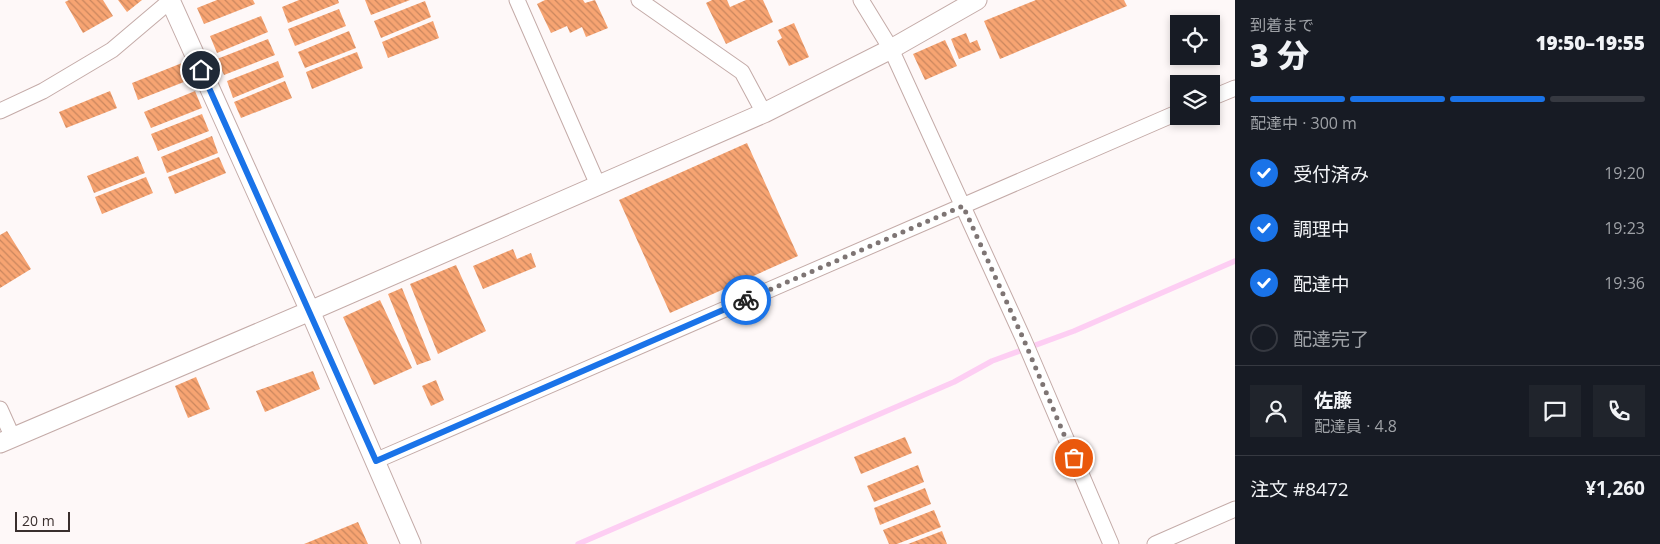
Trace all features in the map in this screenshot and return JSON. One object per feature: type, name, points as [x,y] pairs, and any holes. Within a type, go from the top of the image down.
[{"type":"street","points":[[0,111],[43,91],[112,50],[170,0],[310,312],[411,544]]},
{"type":"street","points":[[518,0],[598,185]]},
{"type":"street","points":[[639,0],[742,72],[764,113]]},
{"type":"street","points":[[861,0],[891,49],[1023,338],[1111,544]]},
{"type":"street","points":[[0,409],[6,441],[310,312],[764,113],[891,49],[977,0]]},
{"type":"street","points":[[1220,94],[1235,88]]},
{"type":"street","points":[[376,461],[1170,116]]},
{"type":"street","points":[[1155,544],[1235,509]]},
{"type":"building","points":[[69,0],[103,0],[113,16],[83,33],[65,2]]},
{"type":"building","points":[[118,0],[142,0],[127,12]]},
{"type":"building","points":[[217,0],[253,0],[255,4],[204,24],[197,8]]},
{"type":"building","points":[[299,0],[338,0],[339,3],[288,23],[282,7]]},
{"type":"building","points":[[365,0],[410,0],[371,15]]},
{"type":"building","points":[[545,0],[583,0],[585,3],[595,0],[608,28],[586,37],[582,27],[570,33],[567,26],[551,33],[537,4]]},
{"type":"building","points":[[712,0],[727,0],[730,7],[746,0],[763,0],[773,22],[726,44],[706,3]]},
{"type":"building","points":[[1036,0],[1124,0],[1127,6],[1000,59],[984,21]]},
{"type":"building","points":[[425,1],[431,17],[381,38],[374,21]]},
{"type":"building","points":[[339,9],[346,26],[295,46],[288,29]]},
{"type":"building","points":[[261,16],[268,32],[217,53],[210,36]]},
{"type":"building","points":[[433,21],[439,38],[388,58],[382,42]]},
{"type":"building","points":[[794,23],[809,57],[789,66],[777,41],[782,38],[778,30]]},
{"type":"building","points":[[349,31],[356,48],[305,68],[298,52]]},
{"type":"building","points":[[966,33],[970,43],[977,40],[981,50],[959,59],[951,39]]},
{"type":"building","points":[[268,39],[275,55],[224,75],[217,59]]},
{"type":"building","points":[[945,40],[957,66],[925,80],[913,54]]},
{"type":"building","points":[[357,52],[363,68],[312,89],[306,72]]},
{"type":"building","points":[[278,61],[284,77],[233,98],[227,81]]},
{"type":"building","points":[[182,63],[189,80],[138,100],[132,83]]},
{"type":"building","points":[[285,81],[292,98],[241,118],[234,102]]},
{"type":"building","points":[[110,91],[117,108],[66,128],[59,112]]},
{"type":"building","points":[[195,91],[202,108],[151,128],[144,112]]},
{"type":"building","points":[[202,114],[209,131],[158,151],[151,134]]},
{"type":"building","points":[[212,136],[218,153],[167,173],[161,157]]},
{"type":"building","points":[[747,143],[798,256],[670,313],[619,200]]},
{"type":"building","points":[[138,156],[145,173],[94,193],[87,176]]},
{"type":"building","points":[[219,157],[226,173],[175,194],[168,177]]},
{"type":"building","points":[[146,177],[153,193],[102,214],[95,197]]},
{"type":"building","points":[[7,231],[31,269],[0,288],[0,235]]},
{"type":"building","points":[[513,249],[517,259],[531,253],[536,267],[483,289],[473,266]]},
{"type":"building","points":[[456,265],[486,331],[438,354],[410,284]]},
{"type":"building","points":[[402,288],[431,360],[417,365],[388,294]]},
{"type":"building","points":[[380,300],[412,368],[374,385],[343,317]]},
{"type":"building","points":[[313,371],[320,389],[265,412],[256,391]]},
{"type":"building","points":[[196,377],[210,409],[188,418],[175,386]]},
{"type":"building","points":[[436,380],[444,400],[431,406],[422,386]]},
{"type":"building","points":[[905,437],[912,453],[861,474],[854,457]]},
{"type":"building","points":[[918,465],[924,482],[874,502],[867,486]]},
{"type":"building","points":[[925,488],[931,504],[880,525],[874,508]]},
{"type":"building","points":[[934,510],[941,527],[897,544],[889,544],[883,530]]},
{"type":"building","points":[[358,522],[368,544],[304,544]]},
{"type":"building","points":[[942,531],[947,544],[908,544]]},
{"type":"waterway","points":[[578,544],[954,382],[992,361],[1074,331],[1235,261]]},
{"type":"way so far","points":[[746,300],[963,206],[1023,338],[1074,458]]},
{"type":"route","points":[[201,70],[376,461],[746,300]]}]
